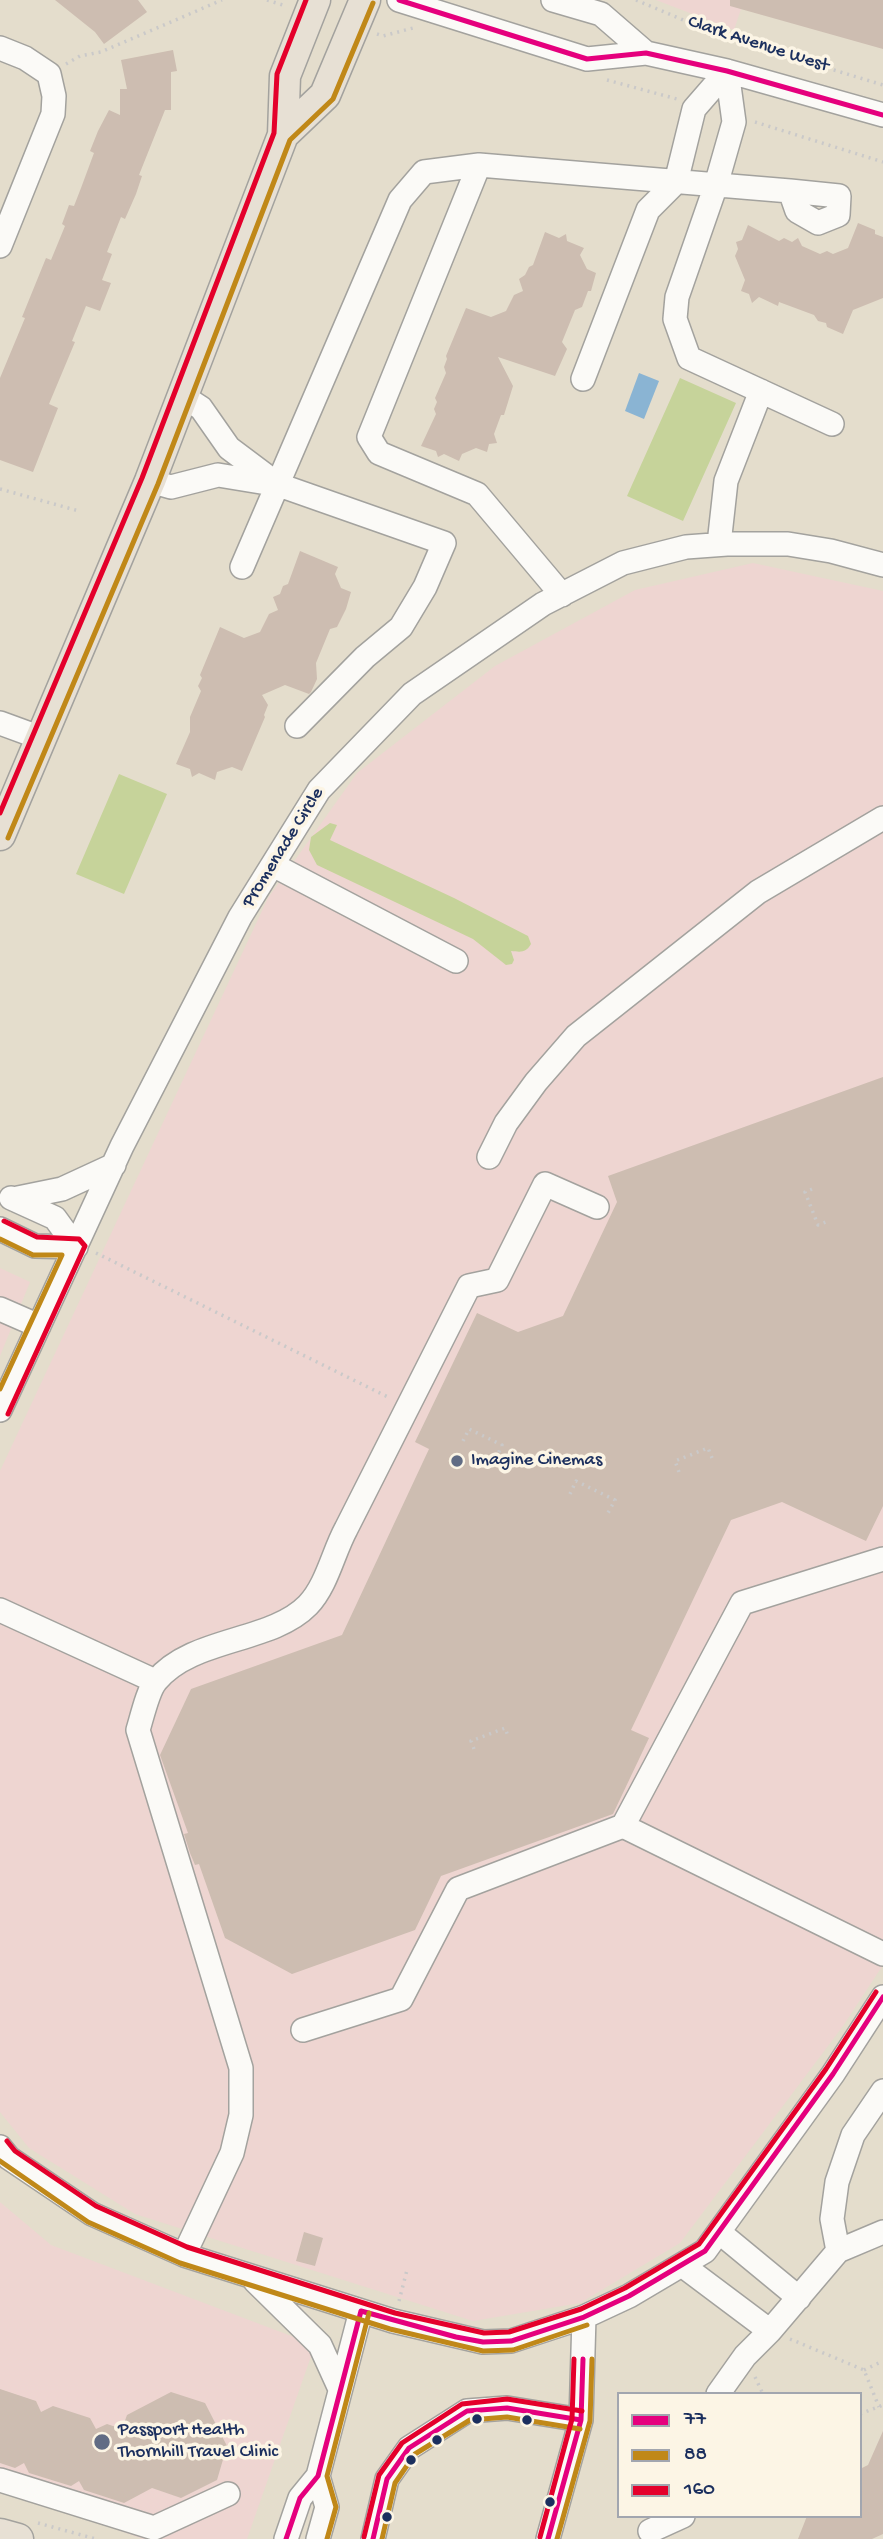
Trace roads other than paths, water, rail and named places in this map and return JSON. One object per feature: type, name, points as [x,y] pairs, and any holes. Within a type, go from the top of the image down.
[{"type":"main road","points":[[0,835],[184,397],[283,135],[285,76],[314,0]]},
{"type":"main road","points":[[283,135],[325,95],[365,0]]},
{"type":"main road","points":[[0,2533],[27,2531]]},
{"type":"street","name":"Clark Avenue West","points":[[399,0],[587,58],[646,53],[727,71],[883,115]]},
{"type":"street","name":"Clark Avenue West","points":[[553,0],[601,14],[646,53]]},
{"type":"street","points":[[0,48],[25,58],[49,74],[54,96],[53,114],[0,246]]},
{"type":"street","points":[[583,379],[648,210],[676,181],[694,108],[727,71]]},
{"type":"street","points":[[727,71],[734,122],[716,185],[677,298],[675,319],[689,358],[832,424]]},
{"type":"street","points":[[478,165],[369,437],[379,453],[477,494],[562,595]]},
{"type":"street","points":[[242,567],[400,200],[425,172],[478,165],[790,191]]},
{"type":"street","points":[[719,544],[726,481],[761,391]]},
{"type":"street","points":[[184,397],[201,408],[229,448],[279,485]]},
{"type":"street","points":[[150,481],[171,487],[218,475],[279,485],[444,543],[425,587],[401,627],[365,657],[298,726]]},
{"type":"street","name":"Promenade Circle","points":[[0,1410],[8,1371],[39,1326],[114,1166],[222,949],[319,790],[412,694],[543,604],[623,563],[686,547],[788,544],[831,551],[883,565]]},
{"type":"street","points":[[0,723],[41,738]]},
{"type":"street","points":[[489,1157],[506,1123],[536,1082],[576,1036],[758,892],[883,818]]},
{"type":"street","points":[[273,865],[456,961]]},
{"type":"street","points":[[6,1196],[62,1189],[114,1166]]},
{"type":"street","points":[[184,2255],[232,2153],[242,2115],[241,2068],[138,1730],[155,1681],[198,1653],[284,1623],[308,1605],[322,1584],[343,1535],[469,1286],[496,1280],[545,1184],[597,1207]]},
{"type":"street","points":[[6,1196],[55,1218],[76,1247]]},
{"type":"street","points":[[0,1229],[35,1246],[76,1247]]},
{"type":"street","points":[[0,1309],[39,1326]]},
{"type":"street","points":[[303,2031],[401,1999],[458,1889],[624,1826],[742,1603],[883,1559]]},
{"type":"street","points":[[0,1610],[155,1681]]},
{"type":"street","points":[[624,1826],[883,1954]]},
{"type":"street","points":[[3,2158],[92,2214],[184,2255],[393,2321],[483,2342],[511,2341],[584,2317],[629,2296],[705,2251],[833,2074],[883,1997]]},
{"type":"street","points":[[838,2251],[832,2219],[837,2182],[853,2135],[883,2091]]},
{"type":"street","points":[[719,2232],[799,2298]]},
{"type":"street","points":[[719,2392],[744,2356],[770,2331],[838,2251],[883,2232]]},
{"type":"street","points":[[682,2265],[770,2331]]},
{"type":"street","points":[[253,2278],[320,2345],[340,2389]]},
{"type":"street","points":[[286,2539],[300,2498],[318,2476],[361,2311]]},
{"type":"street","points":[[548,2539],[581,2420],[584,2317]]},
{"type":"street","points":[[373,2539],[387,2479],[409,2448],[467,2411],[507,2408],[581,2420]]},
{"type":"street","points":[[318,2476],[327,2507],[318,2539]]},
{"type":"street","points":[[0,2480],[154,2528],[228,2494]]},
{"type":"street","points":[[651,2529],[678,2518]]},
{"type":"water","points":[[639,373],[659,381],[644,419],[625,411]]},
{"type":"place","name":"Imagine Cinemas","points":[[457,1461]]},
{"type":"place","name":"Passport Health Thornhill Travel Clinic","points":[[102,2442]]}]
